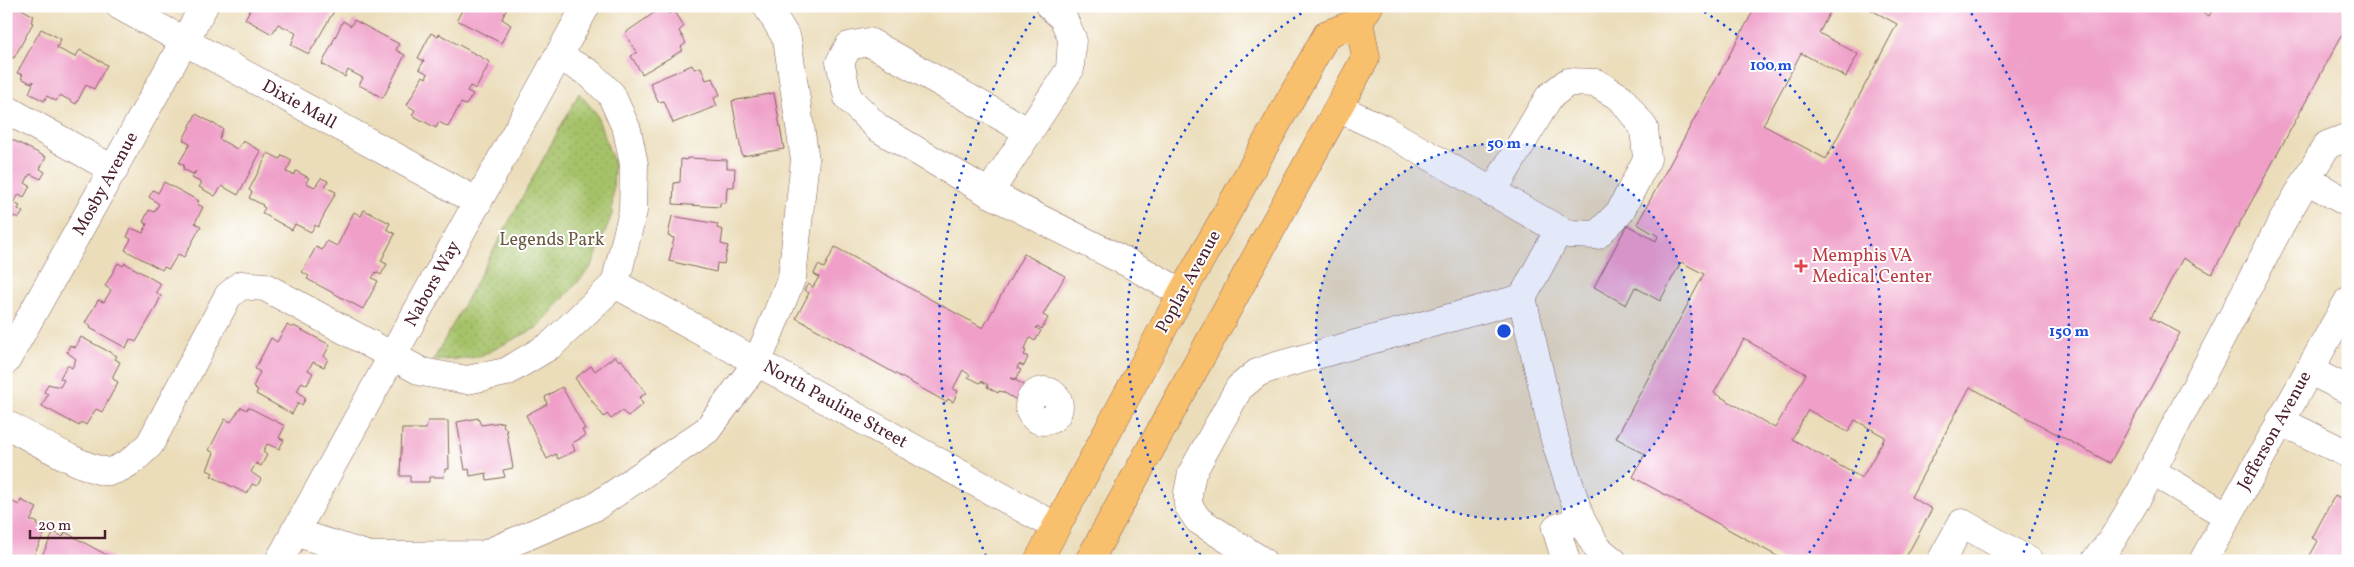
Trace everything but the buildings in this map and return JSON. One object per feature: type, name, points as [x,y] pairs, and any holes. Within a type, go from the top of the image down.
[{"type":"main road","name":"Poplar Avenue","points":[[1038,561],[1182,293],[1327,34],[1364,14],[1366,57],[1089,561]]},
{"type":"street","name":"Dixie Mall","points":[[120,6],[478,202]]},
{"type":"street","name":"Mosby Avenue","points":[[6,361],[204,6]]},
{"type":"street","name":"Nabors Way","points":[[279,561],[586,6]]},
{"type":"street","points":[[294,532],[370,556],[484,555],[595,507],[707,430],[757,363],[792,277],[805,160],[787,39],[767,6]]},
{"type":"street","points":[[988,193],[1070,68],[1072,38],[1063,18],[1051,7]]},
{"type":"street","points":[[1029,132],[869,42],[849,46],[840,62],[848,98],[878,128],[988,193],[1130,264],[1182,293]]},
{"type":"street","points":[[6,424],[93,470],[110,472],[132,462],[150,444],[228,296],[241,286],[265,287],[422,372],[467,380],[506,372],[551,345],[615,284],[633,211],[634,164],[627,130],[611,94],[589,73],[558,56]]},
{"type":"street","points":[[1338,108],[1384,129],[1492,193],[1568,234],[1596,235],[1620,212],[1647,159],[1644,128],[1621,98],[1596,83],[1568,82],[1549,97],[1492,193]]},
{"type":"street","points":[[6,109],[114,170]]},
{"type":"street","points":[[2095,561],[2112,540],[2151,471],[2282,222],[2327,145],[2348,137]]},
{"type":"street","points":[[2307,180],[2348,203]]},
{"type":"street","points":[[1559,230],[1522,298],[1555,440],[1581,520],[1597,548],[1613,561]]},
{"type":"street","name":"North Pauline Street","points":[[615,284],[1056,526]]},
{"type":"street","points":[[1262,561],[1198,520],[1188,505],[1192,472],[1239,388],[1257,373],[1273,367],[1522,298]]},
{"type":"street","name":"Jefferson Avenue","points":[[2210,558],[2228,516],[2347,303]]},
{"type":"street","points":[[2309,370],[2348,390]]},
{"type":"street","points":[[2280,421],[2348,454]]},
{"type":"street","points":[[2151,471],[2228,516]]},
{"type":"street","points":[[1566,561],[1556,528],[1581,520]]},
{"type":"street","points":[[1941,561],[1962,523],[2029,561]]},
{"type":"green space","name":"Legends Park","points":[[579,93],[596,113],[614,164],[612,214],[592,266],[538,327],[479,357],[433,361]]},
{"type":"place","name":"Memphis VA Medical Center","points":[[1801,266]]}]
